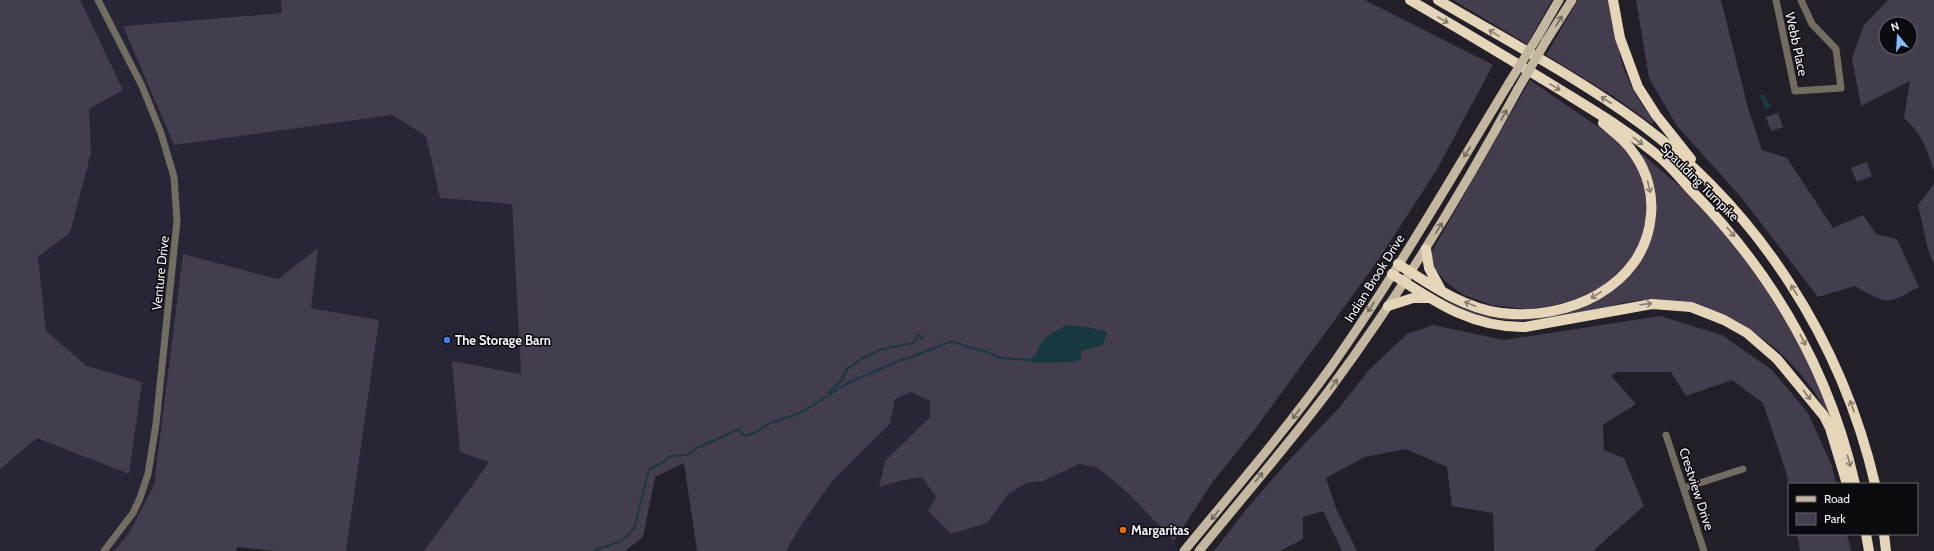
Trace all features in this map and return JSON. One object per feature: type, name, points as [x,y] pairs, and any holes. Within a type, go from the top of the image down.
[{"type":"highway","name":"Spaulding Turnpike","points":[[1410,0],[1607,118],[1662,160],[1722,222],[1757,265],[1793,321],[1824,381],[1844,440],[1855,483]]},
{"type":"highway","name":"Spaulding Turnpike","points":[[1438,0],[1610,102],[1673,149],[1732,207],[1760,242],[1790,284],[1817,328],[1849,398],[1866,448],[1875,483]]},
{"type":"highway","points":[[1613,0],[1620,38],[1636,81],[1644,97],[1702,176]]},
{"type":"highway","points":[[1620,0],[1626,36],[1624,46]]},
{"type":"highway","points":[[1398,264],[1442,292],[1468,304],[1500,313],[1526,314],[1551,311],[1589,300],[1625,274],[1637,259],[1646,241],[1651,217],[1650,192],[1645,174],[1636,156],[1624,141],[1571,96]]},
{"type":"highway","points":[[1426,250],[1429,268],[1442,292]]},
{"type":"highway","points":[[1392,274],[1448,309],[1469,319],[1505,327],[1525,327],[1652,304],[1670,304],[1691,307],[1713,315],[1747,333],[1777,359],[1824,416],[1830,428],[1847,483]]},
{"type":"highway","points":[[1388,306],[1418,297],[1431,298]]},
{"type":"highway","points":[[1884,535],[1886,551]]},
{"type":"main road","name":"Indian Brook Drive","points":[[1184,551],[1309,397],[1359,326],[1559,0]]},
{"type":"main road","name":"Indian Brook Drive","points":[[1199,551],[1330,389],[1426,250],[1463,188],[1546,41],[1572,0]]},
{"type":"street","name":"Venture Drive","points":[[98,0],[142,86],[161,133],[174,177],[177,221],[157,416],[148,474],[133,513],[104,551]]},
{"type":"street","name":"Webb Place","points":[[1776,0],[1796,91],[1841,88],[1836,49],[1812,24],[1801,0]]},
{"type":"street","name":"Crestview Drive","points":[[1666,435],[1704,551]]},
{"type":"street","points":[[1684,488],[1743,469]]},
{"type":"shaded area","points":[[80,0],[281,0],[283,13],[123,26],[174,144],[392,115],[426,136],[440,198],[512,203],[521,374],[452,361],[489,461],[424,551],[346,551],[379,320],[311,308],[317,248],[279,279],[184,254],[154,485],[129,533],[114,551],[0,551],[0,469],[37,438],[129,474],[142,383],[87,366],[46,331],[38,257],[70,233],[91,153],[82,5]]},
{"type":"shaded area","points":[[911,392],[930,401],[930,417],[885,461],[879,486],[922,477],[936,497],[987,523],[1009,493],[1027,483],[1043,481],[1079,464],[1098,468],[1127,492],[1174,541],[1176,549],[1174,551],[786,551],[801,525],[833,480],[890,424],[895,398]]},
{"type":"green space","points":[[0,0],[80,0],[123,90],[89,109],[91,153],[70,233],[38,257],[46,331],[87,366],[142,382],[129,474],[37,438],[0,469]]},
{"type":"green space","points":[[281,0],[1365,0],[1493,65],[1436,171],[1379,259],[1255,429],[1212,483],[1174,541],[1127,492],[1098,468],[1079,464],[1043,481],[1027,483],[1009,493],[987,523],[951,534],[928,511],[936,497],[922,477],[879,487],[885,461],[930,417],[930,401],[911,392],[895,399],[890,424],[833,480],[801,525],[786,551],[697,551],[684,463],[655,477],[643,537],[625,551],[424,551],[489,462],[460,452],[452,361],[521,374],[512,204],[440,198],[426,136],[392,115],[174,145],[123,26],[282,13]]},
{"type":"green space","points":[[1453,0],[1552,0],[1527,44]]},
{"type":"green space","points":[[1578,0],[1609,0],[1618,49],[1628,79],[1644,107],[1655,121],[1652,124],[1613,96],[1546,55]]},
{"type":"green space","points":[[1636,0],[1721,0],[1748,108],[1762,150],[1787,158],[1833,228],[1863,215],[1876,234],[1897,239],[1919,287],[1893,300],[1874,297],[1855,286],[1818,297],[1740,196],[1677,126],[1649,78]]},
{"type":"green space","points":[[1888,0],[1934,0],[1934,171],[1923,142],[1904,118],[1910,81],[1861,106],[1852,58],[1864,25]]},
{"type":"green space","points":[[1530,80],[1620,142],[1641,172],[1648,210],[1639,248],[1623,271],[1601,288],[1573,300],[1550,306],[1526,309],[1491,305],[1462,294],[1446,282],[1434,268],[1431,253]]},
{"type":"green space","points":[[1778,113],[1783,127],[1771,131],[1766,117]]},
{"type":"green space","points":[[1642,154],[1691,196],[1724,232],[1773,298],[1810,362],[1832,422],[1824,407],[1804,378],[1779,351],[1750,330],[1726,319],[1665,301],[1643,300],[1539,319],[1502,320],[1464,309],[1443,299],[1444,298],[1519,317],[1607,292],[1652,229]]},
{"type":"green space","points":[[1867,162],[1872,176],[1857,182],[1851,168]]},
{"type":"green space","points":[[1934,184],[1934,264],[1928,250],[1918,205]]},
{"type":"green space","points":[[318,248],[311,308],[379,320],[346,551],[274,551],[237,547],[236,551],[114,551],[129,533],[154,485],[183,254],[278,279]]},
{"type":"green space","points":[[1660,316],[1722,335],[1772,370],[1808,413],[1832,466],[1836,483],[1788,483],[1787,475],[1763,403],[1732,380],[1686,396],[1671,372],[1617,372],[1611,376],[1636,404],[1603,425],[1604,450],[1624,458],[1644,506],[1593,551],[1494,551],[1493,513],[1452,506],[1447,467],[1406,449],[1365,457],[1326,478],[1337,511],[1357,551],[1342,551],[1323,511],[1303,517],[1303,539],[1280,551],[1214,551],[1248,507],[1292,457],[1339,408],[1369,370],[1407,334],[1433,325],[1504,340]]},
{"type":"green space","points":[[1797,535],[1847,535],[1851,551],[1800,551]]},
{"type":"water","points":[[1764,94],[1771,107],[1766,109],[1759,96]]},
{"type":"water","points":[[1066,325],[1088,327],[1107,332],[1103,345],[1081,351],[1081,358],[1076,362],[1032,363],[1031,358],[1037,353],[1044,339]]},
{"type":"waterway","points":[[829,393],[841,381],[847,369],[861,359],[879,350],[913,343],[918,335],[923,339]]},
{"type":"waterway","points":[[594,551],[616,543],[630,533],[635,526],[649,469],[662,463],[670,456],[687,455],[695,449],[739,429],[744,436],[757,432],[768,424],[802,412],[848,383],[898,361],[950,342],[955,342],[984,351],[1000,358],[1031,360]]},
{"type":"place","name":"The Storage Barn","points":[[447,340]]},
{"type":"place","name":"Margaritas","points":[[1123,530]]}]
